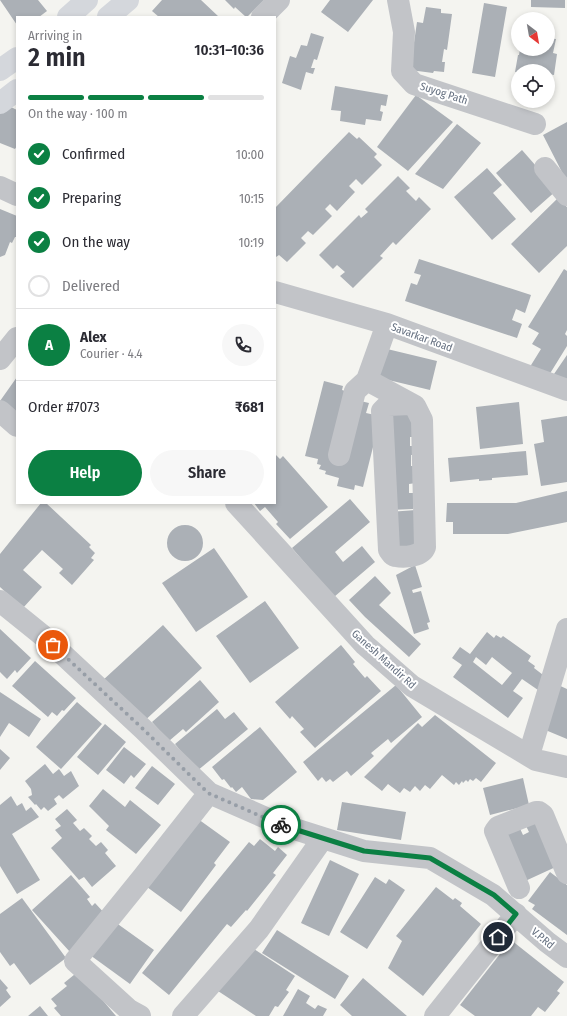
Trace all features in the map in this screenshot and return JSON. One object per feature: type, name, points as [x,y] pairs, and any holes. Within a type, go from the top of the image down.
[{"type":"main road","points":[[109,16],[128,0]]},
{"type":"main road","points":[[0,70],[16,59]]},
{"type":"main road","points":[[0,103],[16,91]]},
{"type":"street","points":[[263,16],[279,0]]},
{"type":"street","name":"Suyog Path","points":[[398,0],[404,32],[402,71],[414,84],[535,124]]},
{"type":"street","points":[[545,168],[567,195]]},
{"type":"street","points":[[0,187],[16,195]]},
{"type":"street","name":"Savarkar Road","points":[[276,292],[388,324],[567,390]]},
{"type":"street","points":[[339,455],[356,390],[367,380],[388,324]]},
{"type":"street","points":[[0,359],[16,339]]},
{"type":"street","points":[[367,380],[415,406],[422,420],[425,547],[424,551],[419,555],[397,557],[392,555],[389,550],[382,411],[388,405],[410,404]]},
{"type":"street","points":[[0,412],[16,425]]},
{"type":"street","name":"Ganesh Mandir Rd","points":[[237,504],[364,644],[412,686],[536,760],[567,767]]},
{"type":"street","name":"V.P.Rd","points":[[0,601],[42,635],[143,729],[208,793],[282,825],[364,851],[430,858],[494,895],[547,942],[567,957]]},
{"type":"street","points":[[529,755],[567,629]]},
{"type":"street","points":[[140,1016],[129,1010],[75,961],[144,877],[208,793]]},
{"type":"street","points":[[435,1016],[525,886],[495,831],[498,827],[536,812],[543,815],[567,873]]},
{"type":"street","points":[[183,1016],[259,929],[323,838]]},
{"type":"building","points":[[0,0],[38,0],[47,11],[40,16],[16,16],[16,24]]},
{"type":"building","points":[[162,0],[201,0],[218,16],[158,16],[152,11]]},
{"type":"building","points":[[225,0],[264,0],[248,16],[245,16],[235,7],[234,9]]},
{"type":"building","points":[[330,0],[373,0],[348,32],[321,12]]},
{"type":"building","points":[[531,0],[565,0],[565,8],[531,7]]},
{"type":"building","points":[[484,3],[507,7],[495,77],[472,73]]},
{"type":"building","points":[[426,7],[441,9],[441,13],[452,14],[447,50],[444,49],[442,62],[445,62],[444,72],[434,71],[433,73],[410,70],[417,22],[423,23]]},
{"type":"building","points":[[311,33],[324,37],[317,60],[314,59],[311,68],[315,68],[313,74],[306,72],[301,90],[282,83],[290,56],[296,58],[301,45],[307,46]]},
{"type":"building","points":[[555,54],[557,54],[555,68],[555,64],[516,64],[518,56],[555,56]]},
{"type":"building","points":[[335,86],[388,95],[386,106],[381,105],[380,111],[383,112],[381,121],[366,119],[365,125],[340,121],[341,111],[331,110]]},
{"type":"building","points":[[416,95],[453,122],[408,171],[377,147]]},
{"type":"building","points":[[3,103],[16,110],[15,149],[0,143],[0,109]]},
{"type":"building","points":[[567,122],[567,182],[543,135]]},
{"type":"building","points":[[457,124],[481,143],[443,189],[415,174]]},
{"type":"building","points":[[349,132],[357,139],[359,137],[377,154],[374,157],[382,165],[362,185],[356,179],[349,186],[355,192],[337,211],[330,204],[325,209],[332,216],[313,235],[308,231],[301,238],[306,243],[287,262],[279,255],[276,257],[276,207]]},
{"type":"building","points":[[522,150],[557,190],[531,213],[496,173]]},
{"type":"building","points":[[487,168],[502,185],[493,193],[516,219],[492,240],[454,197]]},
{"type":"building","points":[[398,176],[410,188],[406,191],[416,201],[419,197],[431,209],[396,245],[393,242],[380,256],[383,258],[353,288],[340,276],[345,272],[337,265],[333,269],[319,255],[359,215],[361,218],[368,212],[365,209]]},
{"type":"building","points":[[558,198],[567,207],[567,246],[539,273],[511,244]]},
{"type":"building","points":[[0,209],[16,216],[16,237],[12,243],[10,242],[5,255],[0,257]]},
{"type":"building","points":[[419,259],[531,295],[525,313],[516,309],[512,320],[522,324],[517,338],[405,301],[411,283],[417,285],[421,275],[414,273]]},
{"type":"building","points":[[564,269],[567,271],[567,330],[565,334],[567,336],[567,346],[546,380],[528,370],[541,349],[532,344],[539,333],[528,327]]},
{"type":"building","points":[[383,348],[437,361],[430,390],[376,377]]},
{"type":"building","points":[[567,355],[567,382],[554,374]]},
{"type":"building","points":[[16,378],[16,417],[0,401]]},
{"type":"building","points":[[324,381],[343,386],[342,390],[351,393],[356,400],[369,403],[366,413],[375,415],[379,423],[363,487],[355,485],[354,490],[337,486],[339,478],[325,474],[326,471],[319,469],[321,465],[317,464],[318,459],[305,456]]},
{"type":"building","points":[[519,402],[523,444],[480,449],[476,407]]},
{"type":"building","points":[[410,411],[415,420],[415,437],[410,437],[410,446],[416,446],[416,455],[411,455],[411,466],[416,466],[416,483],[409,484],[409,493],[417,493],[417,501],[413,501],[413,509],[390,510],[388,412]]},
{"type":"building","points":[[567,416],[567,482],[541,486],[534,444],[544,442],[541,420]]},
{"type":"building","points":[[526,451],[528,475],[492,478],[492,480],[479,481],[479,479],[450,482],[448,458]]},
{"type":"building","points":[[276,455],[280,459],[283,456],[328,507],[290,539],[276,524],[278,522],[265,507],[260,511],[255,504],[276,504]]},
{"type":"building","points":[[567,491],[567,522],[508,534],[453,534],[453,522],[446,522],[447,503],[516,503]]},
{"type":"building","points":[[350,499],[370,522],[335,552],[343,562],[362,546],[375,562],[334,597],[292,548]]},
{"type":"building","points":[[40,504],[47,504],[91,545],[89,547],[95,553],[91,558],[94,560],[72,585],[59,573],[63,569],[42,550],[23,570],[42,587],[23,608],[0,587],[0,554]]},
{"type":"building","points":[[416,510],[419,552],[393,548],[389,512]]},
{"type":"building","points":[[185,525],[195,528],[200,533],[203,543],[200,553],[195,558],[185,561],[175,558],[170,553],[167,543],[170,533],[175,528]]},
{"type":"building","points":[[214,548],[248,597],[196,632],[162,583]]},
{"type":"building","points":[[415,565],[422,587],[412,590],[413,593],[421,591],[430,622],[427,623],[429,629],[414,634],[396,575]]},
{"type":"building","points":[[375,576],[391,593],[379,605],[421,644],[409,657],[365,617],[349,600]]},
{"type":"building","points":[[265,601],[299,648],[250,683],[216,636]]},
{"type":"building","points":[[163,625],[202,668],[141,724],[102,681]]},
{"type":"building","points":[[0,629],[31,658],[17,673],[15,670],[7,679],[0,672]]},
{"type":"building","points":[[487,632],[494,638],[496,635],[501,638],[503,636],[531,656],[528,661],[535,666],[534,668],[547,678],[538,690],[522,679],[513,691],[523,698],[508,718],[453,677],[462,665],[452,658],[460,647],[470,654]],"holes":[[[476,657],[486,665],[492,657],[512,673],[502,685],[473,662]]]},
{"type":"building","points":[[341,645],[355,662],[353,664],[365,678],[367,676],[381,691],[315,748],[300,732],[304,729],[292,716],[290,719],[275,702]]},
{"type":"building","points":[[35,661],[76,698],[57,716],[52,712],[48,717],[12,686]]},
{"type":"building","points":[[200,680],[219,702],[186,732],[183,729],[169,741],[152,722]]},
{"type":"building","points":[[556,684],[567,689],[567,739],[543,729]]},
{"type":"building","points":[[396,685],[422,717],[391,743],[388,739],[371,753],[374,756],[351,776],[347,771],[333,782],[330,779],[326,782],[322,777],[318,781],[303,762]]},
{"type":"building","points":[[0,692],[41,719],[29,737],[9,723],[0,737]]},
{"type":"building","points":[[77,702],[102,724],[61,769],[36,747]]},
{"type":"building","points":[[217,709],[225,719],[234,712],[248,729],[197,771],[175,744]]},
{"type":"building","points":[[435,715],[496,763],[481,782],[476,778],[473,781],[470,779],[468,782],[466,780],[463,783],[462,781],[459,785],[456,782],[454,785],[442,775],[430,789],[425,785],[420,791],[415,786],[410,792],[404,788],[400,793],[388,784],[382,791],[364,777],[418,723],[422,727]]},
{"type":"building","points":[[105,724],[126,742],[98,775],[77,757]]},
{"type":"building","points":[[260,727],[297,772],[263,800],[251,799],[242,787],[236,792],[224,779],[222,780],[212,767]]},
{"type":"building","points":[[124,747],[146,764],[134,778],[131,775],[124,784],[106,770]]},
{"type":"building","points":[[0,749],[10,758],[0,770]]},
{"type":"building","points":[[45,764],[53,774],[59,769],[64,776],[71,771],[79,786],[63,799],[59,795],[54,799],[57,804],[48,811],[44,807],[41,810],[28,797],[32,795],[31,789],[25,781]]},
{"type":"building","points":[[152,766],[175,784],[158,805],[135,788]]},
{"type":"building","points":[[523,778],[529,805],[490,815],[483,788]]},
{"type":"building","points":[[103,789],[125,807],[130,800],[161,825],[136,854],[106,830],[109,826],[89,806]]},
{"type":"building","points":[[11,796],[17,806],[22,803],[26,811],[31,807],[39,817],[12,834],[40,880],[17,894],[0,866],[0,805]]},
{"type":"building","points":[[342,802],[406,812],[401,840],[337,830]]},
{"type":"building","points":[[67,809],[77,820],[73,823],[80,831],[84,828],[92,836],[89,839],[96,846],[101,842],[108,850],[105,853],[116,866],[92,887],[84,877],[79,880],[51,848],[62,838],[55,830],[61,826],[55,819]]},
{"type":"building","points":[[537,816],[560,865],[523,882],[500,831],[517,822],[523,835],[529,832],[524,822]]},
{"type":"building","points":[[198,819],[230,842],[214,863],[216,865],[181,912],[147,887]]},
{"type":"building","points":[[260,839],[275,851],[278,847],[287,855],[273,873],[276,875],[247,911],[246,910],[231,927],[227,924],[169,995],[142,973],[249,842],[254,846]]},
{"type":"building","points":[[330,860],[359,874],[329,936],[301,923]]},
{"type":"building","points":[[550,872],[567,885],[567,935],[532,909],[535,905],[528,901]]},
{"type":"building","points":[[71,875],[90,897],[87,899],[92,906],[95,903],[107,916],[70,952],[32,910]]},
{"type":"building","points":[[375,877],[386,884],[389,879],[405,890],[367,949],[340,932]]},
{"type":"building","points":[[436,887],[453,900],[455,898],[462,903],[460,906],[481,924],[423,996],[388,968],[402,941],[396,936]]},
{"type":"building","points":[[22,898],[66,958],[30,985],[14,963],[10,966],[0,952],[0,914]]},
{"type":"building","points":[[115,922],[154,950],[130,984],[90,955]]},
{"type":"building","points":[[277,930],[349,976],[335,999],[262,953]]},
{"type":"building","points":[[511,940],[564,982],[557,991],[560,993],[545,1012],[538,1007],[531,1016],[475,1016],[460,1005]]},
{"type":"building","points":[[254,949],[295,976],[286,990],[289,992],[278,1007],[275,1006],[269,1016],[256,1016],[218,991]]},
{"type":"building","points":[[80,970],[116,1016],[61,1016],[54,1008],[57,1006],[51,999],[67,986],[64,983]]},
{"type":"building","points":[[363,978],[407,1016],[352,1016],[340,1005]]},
{"type":"building","points":[[0,979],[8,988],[6,990],[11,997],[0,1007]]},
{"type":"building","points":[[298,989],[310,996],[306,1003],[315,1009],[318,1005],[327,1009],[323,1016],[283,1016]]},
{"type":"building","points":[[40,1006],[48,1016],[28,1016]]},
{"type":"way so far","points":[[53,645],[143,729],[208,793],[281,825]]},
{"type":"route","points":[[281,825],[364,851],[430,858],[494,895],[516,914],[498,937]]}]
